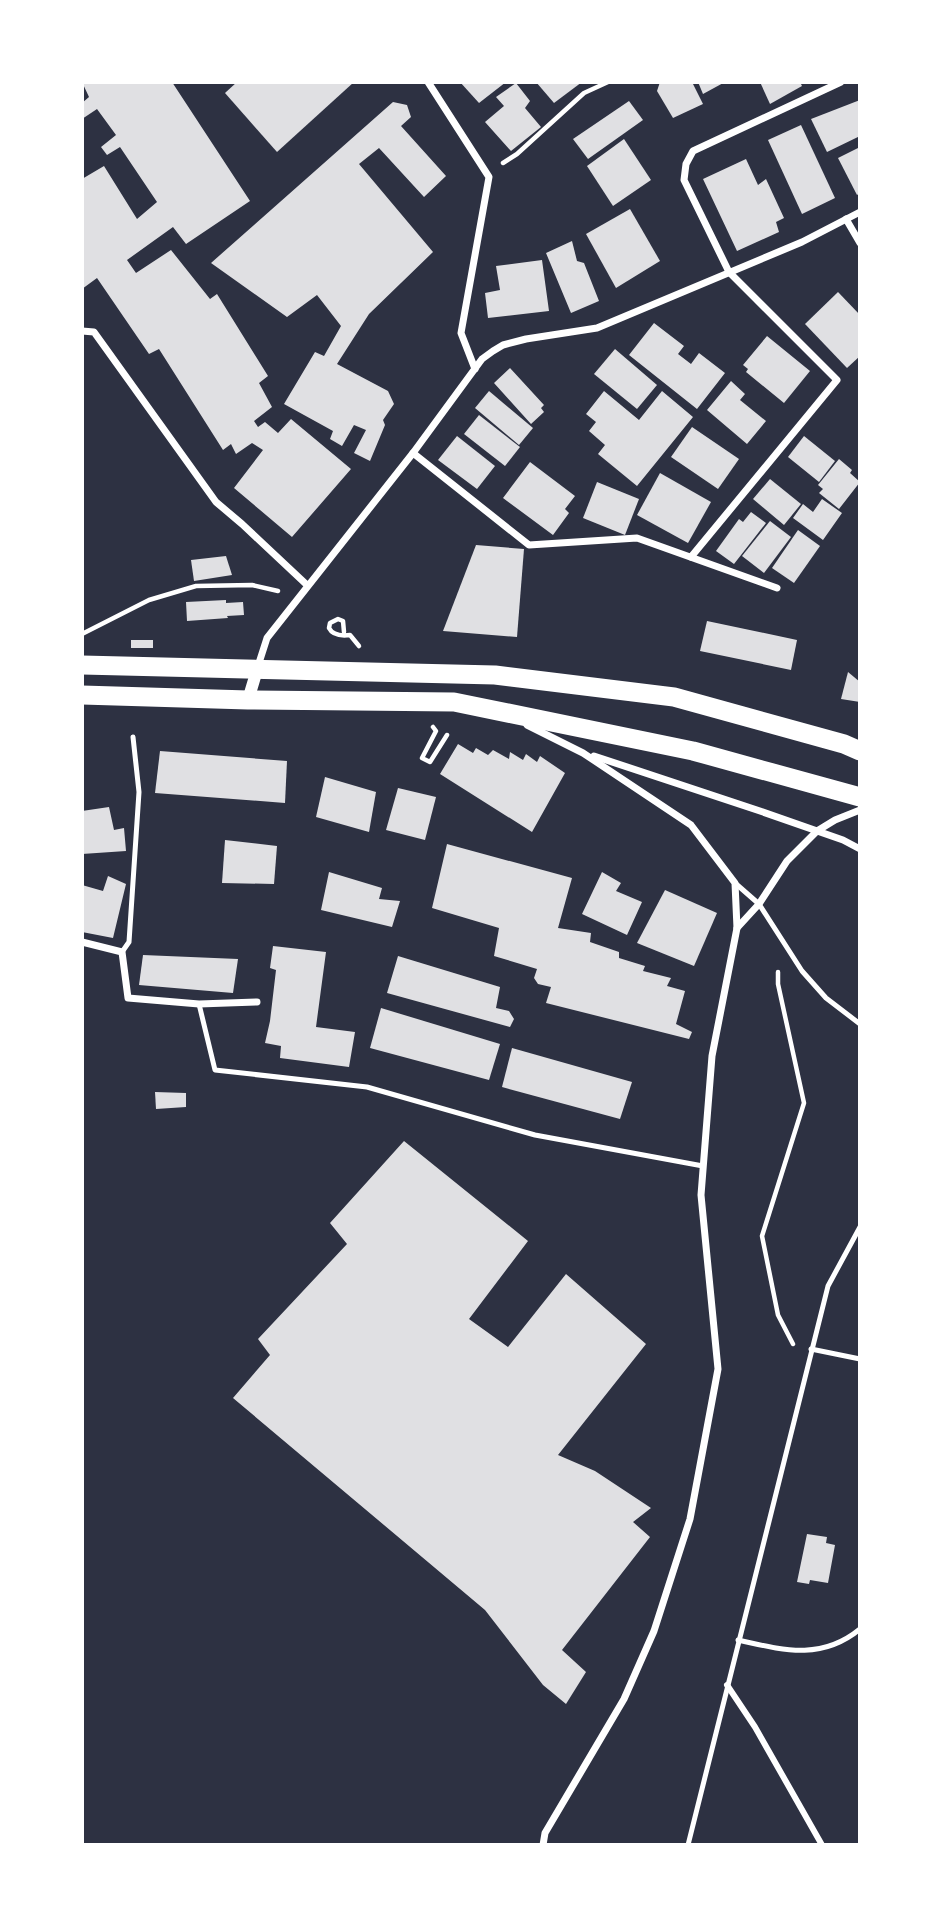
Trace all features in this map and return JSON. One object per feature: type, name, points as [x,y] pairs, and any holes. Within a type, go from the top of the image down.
[{"type":"highway","points":[[82,665],[495,675],[674,697],[844,744],[860,751]]},
{"type":"highway","points":[[82,695],[454,702],[693,751],[860,797]]},
{"type":"street","points":[[428,82],[489,177],[461,333],[475,369]]},
{"type":"street","points":[[691,557],[837,380],[729,272],[684,180],[686,164],[693,151],[841,82]]},
{"type":"street","points":[[248,700],[267,638],[413,453],[482,359],[503,345],[597,328],[802,242],[860,212]]},
{"type":"street","points":[[846,219],[860,243]]},
{"type":"street","points":[[82,331],[94,332],[216,502],[307,585]]},
{"type":"street","points":[[413,453],[529,545],[637,538],[777,588]]},
{"type":"street","points":[[498,710],[583,753],[691,825],[735,883],[737,928],[712,1056],[701,1195],[718,1369],[690,1519],[654,1631],[629,1688],[545,1833],[543,1845]]},
{"type":"street","points":[[583,753],[817,831],[860,849]]},
{"type":"street","points":[[737,928],[759,904],[787,861],[817,831],[860,810]]},
{"type":"street","points":[[82,942],[122,952],[128,998],[199,1004],[257,1002]]},
{"type":"street","points":[[727,1685],[755,1727],[822,1845]]},
{"type":"lane","points":[[122,952],[129,942],[139,792],[133,737]]},
{"type":"lane","points":[[735,883],[759,904],[802,971],[826,998],[860,1024]]},
{"type":"lane","points":[[199,1004],[215,1070],[367,1087],[535,1135],[703,1166]]},
{"type":"lane","points":[[688,1845],[828,1286],[860,1227]]},
{"type":"lane","points":[[811,1349],[860,1359]]},
{"type":"lane","points":[[738,1640],[787,1650],[827,1648],[847,1639],[860,1629]]},
{"type":"path","points":[[487,173],[517,154],[584,93],[608,82]]},
{"type":"path","points":[[82,634],[149,600],[197,586],[252,585],[300,595]]},
{"type":"path","points":[[436,731],[422,758],[430,762],[447,735]]},
{"type":"path","points":[[777,933],[778,984],[804,1103],[762,1236],[778,1315],[806,1371]]},
{"type":"building","points":[[82,82],[172,82],[250,201],[186,244],[173,227],[127,260],[136,273],[171,250],[210,299],[217,294],[268,376],[259,383],[272,407],[254,421],[258,427],[265,422],[278,433],[291,419],[351,469],[292,537],[234,488],[263,450],[252,443],[236,454],[231,444],[223,450],[159,349],[149,354],[97,278],[82,289],[82,179],[104,166],[137,219],[157,202],[120,147],[107,155],[101,147],[116,135],[97,109],[82,119],[82,103],[89,97]]},
{"type":"building","points":[[237,82],[354,82],[277,152],[225,93]]},
{"type":"building","points":[[460,82],[506,82],[479,103]]},
{"type":"building","points":[[536,82],[582,82],[554,103]]},
{"type":"building","points":[[660,82],[692,82],[703,104],[673,118],[657,91]]},
{"type":"building","points":[[698,82],[725,82],[703,94]]},
{"type":"building","points":[[760,82],[800,82],[802,86],[770,104]]},
{"type":"building","points":[[516,83],[530,101],[525,108],[541,127],[511,151],[485,122],[504,106],[496,97]]},
{"type":"building","points":[[860,100],[860,136],[827,152],[811,119]]},
{"type":"building","points":[[629,101],[643,120],[588,159],[573,139]]},
{"type":"building","points":[[393,102],[407,105],[411,117],[401,126],[446,176],[424,197],[379,148],[359,164],[433,252],[369,314],[337,364],[388,391],[394,404],[383,420],[385,425],[370,461],[354,453],[366,430],[354,425],[342,446],[330,439],[333,431],[284,404],[315,352],[324,356],[341,326],[317,295],[287,317],[211,263]]},
{"type":"building","points":[[801,125],[835,198],[802,214],[768,140]]},
{"type":"building","points":[[624,139],[651,180],[613,206],[587,166]]},
{"type":"building","points":[[860,147],[860,193],[857,195],[838,158]]},
{"type":"building","points":[[746,159],[758,185],[766,179],[784,218],[776,222],[779,232],[737,251],[703,179]]},
{"type":"building","points":[[630,209],[660,261],[616,288],[586,234]]},
{"type":"building","points":[[572,241],[577,261],[584,263],[599,301],[571,313],[546,253]]},
{"type":"building","points":[[542,260],[549,311],[488,318],[485,293],[500,290],[496,266]]},
{"type":"building","points":[[838,292],[860,315],[860,356],[847,368],[805,324]]},
{"type":"building","points":[[654,323],[684,346],[678,354],[691,364],[699,353],[725,373],[697,409],[629,355]]},
{"type":"building","points":[[767,336],[810,371],[784,403],[746,372],[748,369],[743,365]]},
{"type":"building","points":[[615,349],[657,385],[637,409],[594,374]]},
{"type":"building","points":[[510,368],[544,405],[541,408],[544,412],[531,424],[494,383]]},
{"type":"building","points":[[731,381],[745,394],[740,400],[766,421],[747,444],[707,410]]},
{"type":"building","points":[[489,391],[533,428],[519,445],[475,408]]},
{"type":"building","points":[[604,391],[639,420],[662,391],[693,417],[637,486],[598,454],[605,445],[589,431],[596,422],[586,414]]},
{"type":"building","points":[[479,415],[520,447],[505,466],[464,434]]},
{"type":"building","points":[[692,427],[739,459],[718,489],[671,457]]},
{"type":"building","points":[[457,436],[495,466],[477,489],[438,460]]},
{"type":"building","points":[[804,436],[835,461],[819,482],[788,457]]},
{"type":"building","points":[[839,459],[852,470],[850,473],[860,482],[839,509],[819,493],[823,489],[818,485]]},
{"type":"building","points":[[530,462],[575,496],[565,509],[569,513],[553,535],[503,498]]},
{"type":"building","points":[[660,473],[711,502],[688,543],[637,515]]},
{"type":"building","points":[[770,479],[801,504],[784,525],[753,499]]},
{"type":"building","points":[[597,482],[639,499],[625,535],[583,518]]},
{"type":"building","points":[[822,499],[842,513],[823,540],[793,518],[803,504],[813,512]]},
{"type":"building","points":[[751,512],[766,523],[734,564],[716,551],[739,519],[743,522]]},
{"type":"building","points":[[770,521],[791,537],[764,573],[742,556]]},
{"type":"building","points":[[798,530],[820,546],[794,583],[772,568]]},
{"type":"building","points":[[476,545],[524,549],[517,637],[443,631]]},
{"type":"building","points":[[226,556],[232,575],[194,581],[191,560]]},
{"type":"building","points":[[226,600],[226,603],[243,602],[244,615],[187,621],[186,602]]},
{"type":"building","points":[[707,621],[797,640],[791,670],[700,651]]},
{"type":"building","points":[[131,640],[153,640],[153,648],[131,648]]},
{"type":"building","points":[[848,672],[860,682],[860,702],[841,699]]},
{"type":"building","points":[[458,744],[473,753],[476,748],[488,755],[493,750],[509,759],[510,752],[523,760],[526,754],[537,762],[540,756],[565,773],[532,832],[440,774]]},
{"type":"building","points":[[160,751],[287,761],[285,803],[155,793]]},
{"type":"building","points":[[325,777],[376,792],[369,832],[316,817]]},
{"type":"building","points":[[398,788],[436,797],[425,840],[386,830]]},
{"type":"building","points":[[109,807],[114,830],[124,828],[126,851],[82,854],[82,811]]},
{"type":"building","points":[[225,840],[277,846],[274,884],[222,883]]},
{"type":"building","points":[[447,844],[572,878],[558,928],[591,933],[590,942],[619,952],[619,958],[645,966],[643,971],[671,978],[667,986],[685,991],[676,1024],[692,1032],[689,1039],[546,1003],[551,987],[538,984],[534,978],[537,969],[494,956],[499,928],[432,908]]},
{"type":"building","points":[[329,872],[382,888],[379,899],[400,901],[392,927],[321,910]]},
{"type":"building","points":[[602,872],[621,883],[616,891],[642,902],[627,935],[582,914]]},
{"type":"building","points":[[108,876],[126,884],[113,938],[82,932],[82,885],[103,891]]},
{"type":"building","points":[[665,890],[717,913],[694,966],[637,943]]},
{"type":"building","points":[[273,946],[326,952],[316,1027],[355,1032],[349,1067],[280,1058],[281,1046],[265,1043],[276,970],[270,968]]},
{"type":"building","points":[[143,955],[238,959],[233,993],[139,985]]},
{"type":"building","points":[[398,956],[500,987],[496,1008],[509,1011],[514,1019],[510,1027],[387,993]]},
{"type":"building","points":[[381,1008],[500,1044],[489,1080],[370,1048]]},
{"type":"building","points":[[512,1048],[632,1082],[620,1119],[502,1087]]},
{"type":"building","points":[[155,1092],[186,1093],[186,1107],[156,1109]]},
{"type":"building","points":[[404,1141],[528,1241],[469,1319],[508,1347],[566,1274],[646,1344],[558,1455],[595,1471],[651,1508],[633,1522],[650,1537],[562,1650],[586,1672],[566,1704],[543,1685],[485,1610],[233,1398],[270,1355],[258,1339],[347,1244],[330,1223]]},
{"type":"building","points":[[807,1534],[827,1537],[826,1543],[835,1545],[828,1583],[810,1580],[809,1584],[797,1582]]}]
